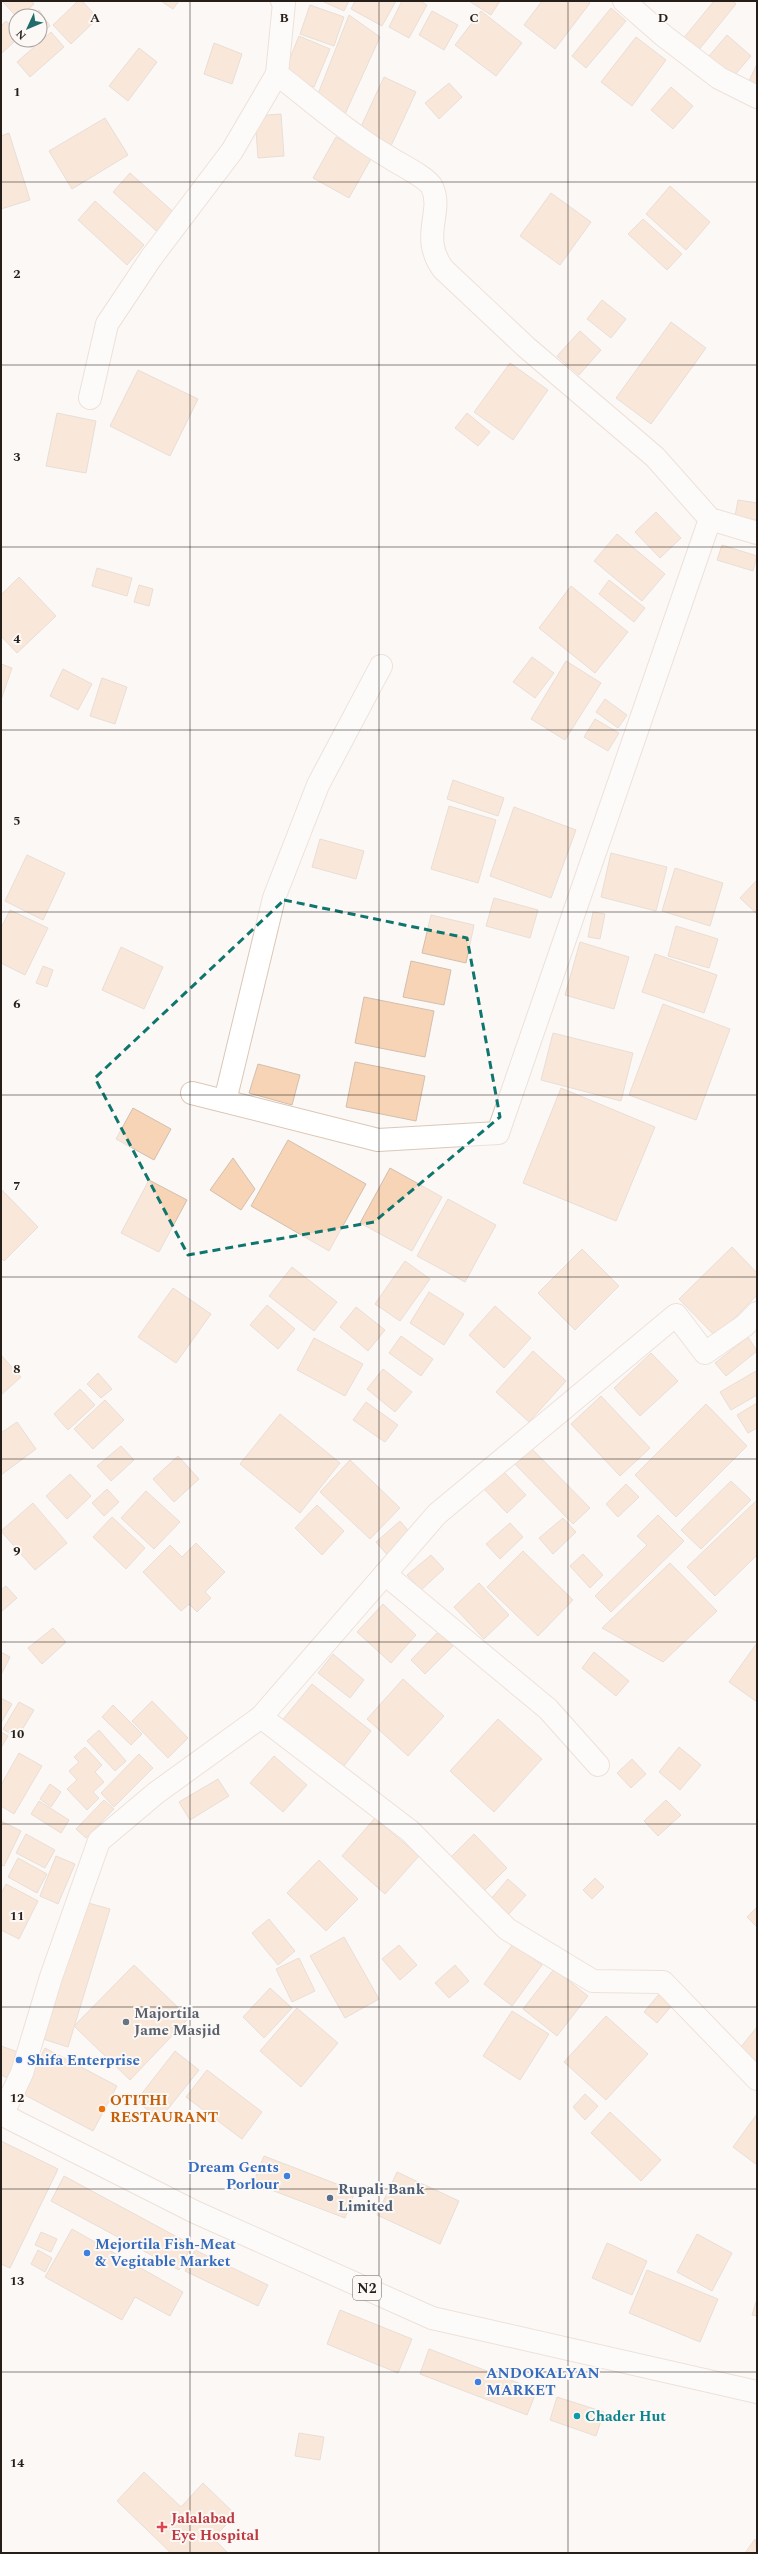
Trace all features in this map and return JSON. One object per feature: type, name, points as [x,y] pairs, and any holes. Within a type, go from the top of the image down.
[{"type":"main road","points":[[624,1],[664,36],[719,78],[757,97]]},
{"type":"main road","points":[[90,398],[107,324],[151,258],[232,151],[277,74],[284,2]]},
{"type":"main road","points":[[277,74],[370,146],[424,179],[432,187],[434,199],[431,244],[434,257],[443,269],[526,347],[656,457],[710,519],[757,533]]},
{"type":"main road","points":[[192,1093],[378,1140],[498,1133],[710,519]]},
{"type":"main road","points":[[225,1101],[274,898],[318,785],[381,666]]},
{"type":"main road","points":[[2,2115],[22,2073],[51,1977],[100,1841],[156,1793],[261,1717],[437,1514],[676,1315],[705,1353],[744,1326],[757,1313]]},
{"type":"main road","points":[[385,1574],[548,1709],[598,1765]]},
{"type":"main road","points":[[261,1717],[410,1831],[508,1929],[593,1981],[663,1982],[757,2079]]},
{"type":"main road","name":"N2","points":[[2,2115],[195,2212],[432,2318],[757,2392]]},
{"type":"highlighted area","points":[[284,900],[467,938],[500,1117],[374,1222],[188,1255],[95,1078]]},
{"type":"building","points":[[2,1],[32,1],[34,4],[30,8],[9,8]]},
{"type":"building","points":[[78,1],[82,1],[98,18],[71,44],[53,25]]},
{"type":"building","points":[[161,1],[179,1],[173,9]]},
{"type":"building","points":[[322,1],[349,1],[344,11]]},
{"type":"building","points":[[355,1],[396,1],[382,26],[351,9]]},
{"type":"building","points":[[402,1],[420,1],[427,5],[409,38],[389,27]]},
{"type":"building","points":[[469,1],[500,1],[491,15]]},
{"type":"building","points":[[542,1],[587,1],[590,3],[555,49],[524,25]]},
{"type":"building","points":[[714,1],[733,1],[736,4],[697,52],[682,40]]},
{"type":"building","points":[[310,5],[344,17],[334,46],[300,34]]},
{"type":"building","points":[[611,8],[626,21],[586,68],[572,56]]},
{"type":"building","points":[[432,11],[458,25],[444,50],[419,35]]},
{"type":"building","points":[[481,11],[522,43],[496,76],[455,45]]},
{"type":"building","points":[[349,15],[380,37],[345,114],[316,99]]},
{"type":"building","points":[[6,21],[8,23],[8,47],[1,54],[1,26]]},
{"type":"building","points":[[51,32],[64,47],[30,77],[17,62],[33,48],[48,48],[48,35]]},
{"type":"building","points":[[727,35],[751,56],[733,77],[709,56]]},
{"type":"building","points":[[299,36],[330,49],[314,87],[283,75]]},
{"type":"building","points":[[636,37],[666,60],[632,106],[601,82]]},
{"type":"building","points":[[214,43],[242,54],[232,84],[204,74]]},
{"type":"building","points":[[139,48],[157,62],[128,101],[109,86]]},
{"type":"building","points":[[757,64],[757,87],[748,83]]},
{"type":"building","points":[[384,77],[416,92],[391,146],[359,131]]},
{"type":"building","points":[[449,83],[462,97],[439,119],[425,103]]},
{"type":"building","points":[[671,87],[693,106],[673,129],[651,110]]},
{"type":"building","points":[[281,114],[284,156],[258,158],[255,116]]},
{"type":"building","points":[[105,118],[128,155],[72,189],[49,151]]},
{"type":"building","points":[[9,133],[30,200],[1,209],[1,136]]},
{"type":"building","points":[[336,137],[372,157],[349,198],[313,178]]},
{"type":"building","points":[[130,173],[179,217],[162,236],[113,192]]},
{"type":"building","points":[[670,186],[710,222],[686,250],[646,214]]},
{"type":"building","points":[[551,193],[591,222],[560,265],[520,236]]},
{"type":"building","points":[[95,201],[144,245],[127,265],[78,220]]},
{"type":"building","points":[[643,219],[682,254],[667,270],[628,234]]},
{"type":"building","points":[[602,300],[626,319],[611,338],[587,319]]},
{"type":"building","points":[[671,322],[706,348],[651,424],[616,398]]},
{"type":"building","points":[[580,331],[601,350],[579,375],[557,356]]},
{"type":"building","points":[[510,363],[548,390],[513,440],[474,412]]},
{"type":"building","points":[[138,370],[198,399],[170,456],[110,426]]},
{"type":"building","points":[[57,413],[96,421],[86,473],[46,466]]},
{"type":"building","points":[[467,413],[490,432],[478,446],[455,428]]},
{"type":"building","points":[[738,500],[757,503],[757,520],[735,516]]},
{"type":"building","points":[[656,512],[681,538],[660,558],[635,532]]},
{"type":"building","points":[[617,534],[665,574],[642,601],[594,561]]},
{"type":"building","points":[[722,545],[757,556],[753,571],[717,560]]},
{"type":"building","points":[[97,568],[132,578],[127,596],[92,586]]},
{"type":"building","points":[[19,577],[56,616],[17,653],[1,636],[1,595]]},
{"type":"building","points":[[609,580],[645,608],[634,622],[599,594]]},
{"type":"building","points":[[139,585],[153,589],[149,606],[134,602]]},
{"type":"building","points":[[571,586],[628,632],[595,673],[539,628]]},
{"type":"building","points":[[532,657],[554,673],[535,698],[513,682]]},
{"type":"building","points":[[566,661],[601,683],[565,740],[531,719]]},
{"type":"building","points":[[1,664],[12,668],[1,700]]},
{"type":"building","points":[[63,669],[92,684],[78,710],[50,696]]},
{"type":"building","points":[[102,678],[127,687],[115,724],[90,716]]},
{"type":"building","points":[[605,699],[627,715],[618,728],[596,712]]},
{"type":"building","points":[[595,719],[619,733],[608,751],[584,737]]},
{"type":"building","points":[[453,780],[504,798],[498,816],[447,799]]},
{"type":"building","points":[[449,806],[496,820],[478,883],[431,869]]},
{"type":"building","points":[[514,807],[576,830],[551,898],[490,876]]},
{"type":"building","points":[[320,839],[364,851],[356,879],[312,867]]},
{"type":"building","points":[[611,853],[667,867],[656,911],[601,897]]},
{"type":"building","points":[[27,855],[65,873],[43,920],[5,901]]},
{"type":"building","points":[[675,868],[723,883],[710,926],[662,911]]},
{"type":"building","points":[[757,880],[757,914],[740,898]]},
{"type":"building","points":[[494,898],[538,910],[530,938],[486,926]]},
{"type":"building","points":[[10,910],[48,928],[25,975],[1,963],[1,928]]},
{"type":"building","points":[[593,912],[605,914],[600,939],[588,937]]},
{"type":"building","points":[[431,915],[474,925],[466,963],[422,953]]},
{"type":"building","points":[[676,926],[718,939],[709,968],[668,956]]},
{"type":"building","points":[[580,942],[629,957],[614,1009],[565,995]]},
{"type":"building","points":[[121,947],[163,967],[144,1009],[102,990]]},
{"type":"building","points":[[655,954],[717,975],[704,1013],[642,992]]},
{"type":"building","points":[[411,961],[451,970],[444,1005],[403,997]]},
{"type":"building","points":[[43,966],[53,970],[47,987],[36,983]]},
{"type":"building","points":[[364,997],[434,1011],[425,1057],[355,1043]]},
{"type":"building","points":[[663,1004],[730,1029],[696,1120],[629,1095]]},
{"type":"building","points":[[553,1033],[633,1053],[621,1101],[541,1080]]},
{"type":"building","points":[[355,1062],[425,1076],[416,1121],[346,1107]]},
{"type":"building","points":[[258,1064],[300,1075],[292,1105],[249,1093]]},
{"type":"building","points":[[561,1088],[655,1127],[616,1221],[523,1183]]},
{"type":"building","points":[[133,1108],[171,1129],[154,1160],[116,1139]]},
{"type":"building","points":[[288,1140],[366,1184],[329,1251],[251,1206]]},
{"type":"building","points":[[233,1158],[255,1189],[241,1210],[210,1190]]},
{"type":"building","points":[[390,1168],[442,1197],[412,1251],[360,1223]]},
{"type":"building","points":[[149,1180],[187,1200],[159,1252],[121,1233]]},
{"type":"building","points":[[1,1189],[38,1227],[4,1261],[1,1258]]},
{"type":"building","points":[[448,1199],[496,1225],[465,1282],[417,1256]]},
{"type":"building","points":[[732,1247],[757,1273],[757,1295],[716,1337],[679,1299]]},
{"type":"building","points":[[582,1249],[619,1286],[575,1330],[538,1293]]},
{"type":"building","points":[[405,1261],[430,1279],[400,1321],[375,1304]]},
{"type":"building","points":[[292,1267],[337,1302],[314,1331],[269,1296]]},
{"type":"building","points":[[173,1288],[211,1314],[176,1363],[138,1337]]},
{"type":"building","points":[[429,1292],[464,1314],[444,1345],[410,1323]]},
{"type":"building","points":[[267,1305],[295,1329],[278,1349],[250,1325]]},
{"type":"building","points":[[495,1306],[531,1338],[504,1368],[469,1335]]},
{"type":"building","points":[[356,1307],[385,1330],[368,1351],[340,1327]]},
{"type":"building","points":[[401,1336],[433,1359],[421,1376],[389,1353]]},
{"type":"building","points":[[748,1337],[757,1351],[726,1376],[715,1363]]},
{"type":"building","points":[[314,1338],[363,1364],[345,1396],[297,1370]]},
{"type":"building","points":[[533,1351],[566,1381],[529,1422],[496,1392]]},
{"type":"building","points":[[651,1353],[678,1381],[640,1416],[614,1388]]},
{"type":"building","points":[[1,1355],[21,1377],[1,1395]]},
{"type":"building","points":[[383,1369],[412,1392],[395,1412],[367,1389]]},
{"type":"building","points":[[756,1371],[757,1395],[731,1410],[720,1392]]},
{"type":"building","points":[[98,1373],[112,1389],[101,1398],[87,1384]]},
{"type":"building","points":[[80,1389],[95,1405],[68,1430],[54,1414]]},
{"type":"building","points":[[601,1396],[650,1448],[620,1476],[571,1424]]},
{"type":"building","points":[[105,1400],[124,1420],[93,1449],[74,1429]]},
{"type":"building","points":[[366,1402],[398,1425],[385,1442],[353,1420]]},
{"type":"building","points":[[757,1403],[757,1428],[748,1433],[737,1415]]},
{"type":"building","points":[[706,1404],[747,1446],[676,1517],[635,1475]]},
{"type":"building","points":[[280,1414],[340,1463],[300,1513],[240,1464]]},
{"type":"building","points":[[17,1422],[36,1449],[1,1475],[1,1433]]},
{"type":"building","points":[[121,1446],[134,1460],[111,1481],[97,1466]]},
{"type":"building","points":[[530,1447],[590,1508],[573,1524],[514,1463]]},
{"type":"building","points":[[178,1456],[199,1479],[174,1502],[153,1479]]},
{"type":"building","points":[[350,1460],[400,1508],[370,1539],[320,1492]]},
{"type":"building","points":[[503,1471],[526,1495],[507,1513],[484,1489]]},
{"type":"building","points":[[70,1474],[91,1496],[67,1519],[46,1496]]},
{"type":"building","points":[[731,1481],[751,1500],[701,1549],[681,1530]]},
{"type":"building","points":[[626,1484],[639,1497],[618,1517],[606,1504]]},
{"type":"building","points":[[107,1489],[119,1502],[104,1516],[92,1503]]},
{"type":"building","points":[[146,1491],[180,1522],[154,1549],[121,1518]]},
{"type":"building","points":[[757,1500],[757,1555],[715,1596],[687,1567]]},
{"type":"building","points":[[33,1503],[67,1543],[35,1570],[1,1531]]},
{"type":"building","points":[[317,1505],[344,1531],[322,1555],[295,1528]]},
{"type":"building","points":[[658,1515],[684,1541],[611,1612],[595,1596],[647,1545],[637,1536]]},
{"type":"building","points":[[112,1517],[145,1548],[126,1569],[93,1537]]},
{"type":"building","points":[[563,1518],[576,1532],[553,1554],[539,1538]]},
{"type":"building","points":[[400,1521],[413,1536],[390,1558],[376,1542]]},
{"type":"building","points":[[510,1523],[523,1537],[500,1559],[486,1544]]},
{"type":"building","points":[[196,1543],[225,1572],[205,1592],[211,1598],[197,1612],[189,1604],[181,1611],[143,1572],[170,1545],[182,1557]]},
{"type":"building","points":[[523,1551],[573,1600],[538,1636],[487,1587]]},
{"type":"building","points":[[583,1554],[603,1575],[590,1588],[570,1566]]},
{"type":"building","points":[[431,1555],[444,1569],[421,1590],[407,1575]]},
{"type":"building","points":[[670,1563],[717,1611],[663,1662],[602,1628]]},
{"type":"building","points":[[479,1583],[509,1615],[484,1639],[454,1607]]},
{"type":"building","points":[[6,1586],[17,1598],[1,1612],[1,1590]]},
{"type":"building","points":[[383,1604],[416,1635],[391,1663],[357,1632]]},
{"type":"building","points":[[53,1628],[66,1642],[42,1664],[28,1648]]},
{"type":"building","points":[[440,1630],[454,1645],[425,1674],[411,1660]]},
{"type":"building","points":[[757,1643],[757,1702],[729,1682]]},
{"type":"building","points":[[1,1652],[10,1657],[1,1675]]},
{"type":"building","points":[[594,1652],[629,1681],[616,1696],[582,1668]]},
{"type":"building","points":[[333,1654],[364,1680],[350,1698],[318,1673]]},
{"type":"building","points":[[403,1679],[444,1716],[408,1756],[367,1719]]},
{"type":"building","points":[[312,1684],[371,1731],[340,1771],[280,1723]]},
{"type":"building","points":[[1,1698],[12,1704],[1,1723]]},
{"type":"building","points":[[152,1701],[188,1738],[168,1758],[132,1721]]},
{"type":"building","points":[[19,1702],[34,1710],[17,1738],[3,1729]]},
{"type":"building","points":[[113,1705],[142,1734],[131,1745],[102,1717]]},
{"type":"building","points":[[498,1719],[542,1759],[494,1812],[450,1771]]},
{"type":"building","points":[[99,1730],[126,1761],[115,1771],[87,1741]]},
{"type":"building","points":[[1,1732],[8,1736],[1,1748]]},
{"type":"building","points":[[85,1747],[102,1765],[95,1772],[104,1782],[93,1792],[99,1798],[87,1810],[67,1789],[77,1780],[69,1771],[79,1762],[74,1757]]},
{"type":"building","points":[[679,1747],[701,1765],[680,1790],[659,1772]]},
{"type":"building","points":[[19,1753],[42,1766],[14,1814],[1,1806],[1,1785]]},
{"type":"building","points":[[139,1754],[153,1768],[114,1807],[101,1793]]},
{"type":"building","points":[[274,1756],[307,1785],[283,1812],[250,1783]]},
{"type":"building","points":[[632,1759],[646,1774],[631,1788],[617,1773]]},
{"type":"building","points":[[218,1779],[229,1796],[190,1820],[179,1802]]},
{"type":"building","points":[[50,1784],[61,1792],[51,1807],[40,1799]]},
{"type":"building","points":[[104,1800],[114,1809],[86,1838],[76,1829]]},
{"type":"building","points":[[666,1800],[681,1815],[658,1836],[644,1821]]},
{"type":"building","points":[[39,1801],[69,1820],[61,1833],[31,1814]]},
{"type":"building","points":[[375,1818],[419,1856],[385,1894],[342,1856]]},
{"type":"building","points":[[1,1821],[21,1831],[4,1866],[1,1865]]},
{"type":"building","points":[[26,1834],[55,1850],[45,1868],[16,1853]]},
{"type":"building","points":[[474,1834],[507,1868],[482,1893],[449,1859]]},
{"type":"building","points":[[56,1856],[75,1864],[58,1904],[40,1896]]},
{"type":"building","points":[[18,1858],[47,1874],[37,1893],[8,1877]]},
{"type":"building","points":[[319,1860],[358,1899],[326,1931],[287,1893]]},
{"type":"building","points":[[595,1878],[604,1887],[592,1899],[583,1890]]},
{"type":"building","points":[[508,1879],[526,1895],[507,1916],[490,1900]]},
{"type":"building","points":[[6,1884],[38,1901],[19,1939],[1,1930],[1,1894]]},
{"type":"building","points":[[85,1902],[110,1909],[68,2047],[43,2039]]},
{"type":"building","points":[[757,1907],[757,1927],[747,1917]]},
{"type":"building","points":[[269,1919],[295,1951],[278,1965],[252,1933]]},
{"type":"building","points":[[344,1937],[379,1999],[345,2018],[310,1956]]},
{"type":"building","points":[[513,1944],[542,1965],[512,2006],[484,1984]]},
{"type":"building","points":[[399,1945],[417,1965],[400,1980],[382,1959]]},
{"type":"building","points":[[299,1958],[315,1991],[292,2002],[276,1969]]},
{"type":"building","points":[[134,1965],[189,2018],[130,2080],[74,2026]]},
{"type":"building","points":[[455,1965],[469,1981],[449,1998],[435,1983]]},
{"type":"building","points":[[554,1969],[588,1996],[557,2036],[523,2009]]},
{"type":"building","points":[[270,1988],[292,2008],[264,2038],[243,2017]]},
{"type":"building","points":[[660,1993],[673,2004],[657,2023],[644,2012]]},
{"type":"building","points":[[297,2008],[338,2043],[301,2087],[260,2051]]},
{"type":"building","points":[[512,2011],[549,2034],[520,2080],[483,2056]]},
{"type":"building","points":[[606,2016],[648,2054],[606,2100],[564,2062]]},
{"type":"building","points":[[757,2027],[757,2062],[740,2048]]},
{"type":"building","points":[[1,2046],[18,2052],[8,2078],[1,2075]]},
{"type":"building","points":[[45,2048],[117,2086],[93,2131],[21,2093]]},
{"type":"building","points":[[175,2051],[199,2070],[160,2119],[136,2101]]},
{"type":"building","points":[[207,2070],[262,2112],[242,2139],[186,2097]]},
{"type":"building","points":[[585,2094],[598,2106],[585,2120],[573,2107]]},
{"type":"building","points":[[610,2112],[661,2160],[641,2181],[591,2133]]},
{"type":"building","points":[[757,2114],[757,2165],[733,2147]]},
{"type":"building","points":[[1,2141],[58,2169],[10,2268],[1,2264]]},
{"type":"building","points":[[264,2156],[355,2191],[345,2218],[253,2183]]},
{"type":"building","points":[[397,2172],[459,2201],[440,2244],[377,2215]]},
{"type":"building","points":[[64,2176],[192,2245],[179,2270],[51,2201]]},
{"type":"building","name":"Mejortila Fish-Meat & Vegitable Market","points":[[72,2229],[183,2292],[170,2316],[135,2297],[122,2320],[45,2277]]},
{"type":"building","points":[[41,2232],[57,2239],[51,2252],[35,2245]]},
{"type":"building","points":[[697,2234],[732,2253],[712,2291],[677,2272]]},
{"type":"building","points":[[607,2243],[647,2261],[632,2295],[592,2278]]},
{"type":"building","points":[[38,2250],[52,2258],[45,2272],[31,2264]]},
{"type":"building","points":[[195,2250],[268,2285],[258,2306],[185,2271]]},
{"type":"building","points":[[647,2270],[718,2299],[700,2342],[629,2313]]},
{"type":"building","points":[[757,2299],[757,2316],[752,2315]]},
{"type":"building","points":[[340,2310],[412,2339],[398,2373],[327,2344]]},
{"type":"building","name":"ANDOKALYAN MARKET","points":[[429,2349],[537,2390],[527,2415],[420,2374]]},
{"type":"building","name":"Chader Hut","points":[[557,2397],[604,2412],[596,2436],[550,2420]]},
{"type":"building","points":[[299,2433],[324,2437],[320,2460],[295,2456]]},
{"type":"building","points":[[144,2472],[181,2507],[203,2483],[236,2515],[213,2538],[228,2553],[171,2553],[117,2501]]},
{"type":"building","points":[[755,2539],[757,2553],[745,2553]]},
{"type":"place","name":"Majortila Jame Masjid","points":[[126,2022]]},
{"type":"place","name":"Shifa Enterprise","points":[[19,2060]]},
{"type":"place","name":"OTITHI RESTAURANT","points":[[102,2109]]},
{"type":"place","name":"Dream Gents Porlour","points":[[287,2176]]},
{"type":"place","name":"Rupali Bank Limited","points":[[330,2198]]},
{"type":"place","name":"Mejortila Fish-Meat & Vegitable Market","points":[[87,2253]]},
{"type":"place","name":"ANDOKALYAN MARKET","points":[[478,2382]]},
{"type":"place","name":"Chader Hut","points":[[577,2416]]},
{"type":"place","name":"Jalalabad Eye Hospital","points":[[162,2527]]}]
